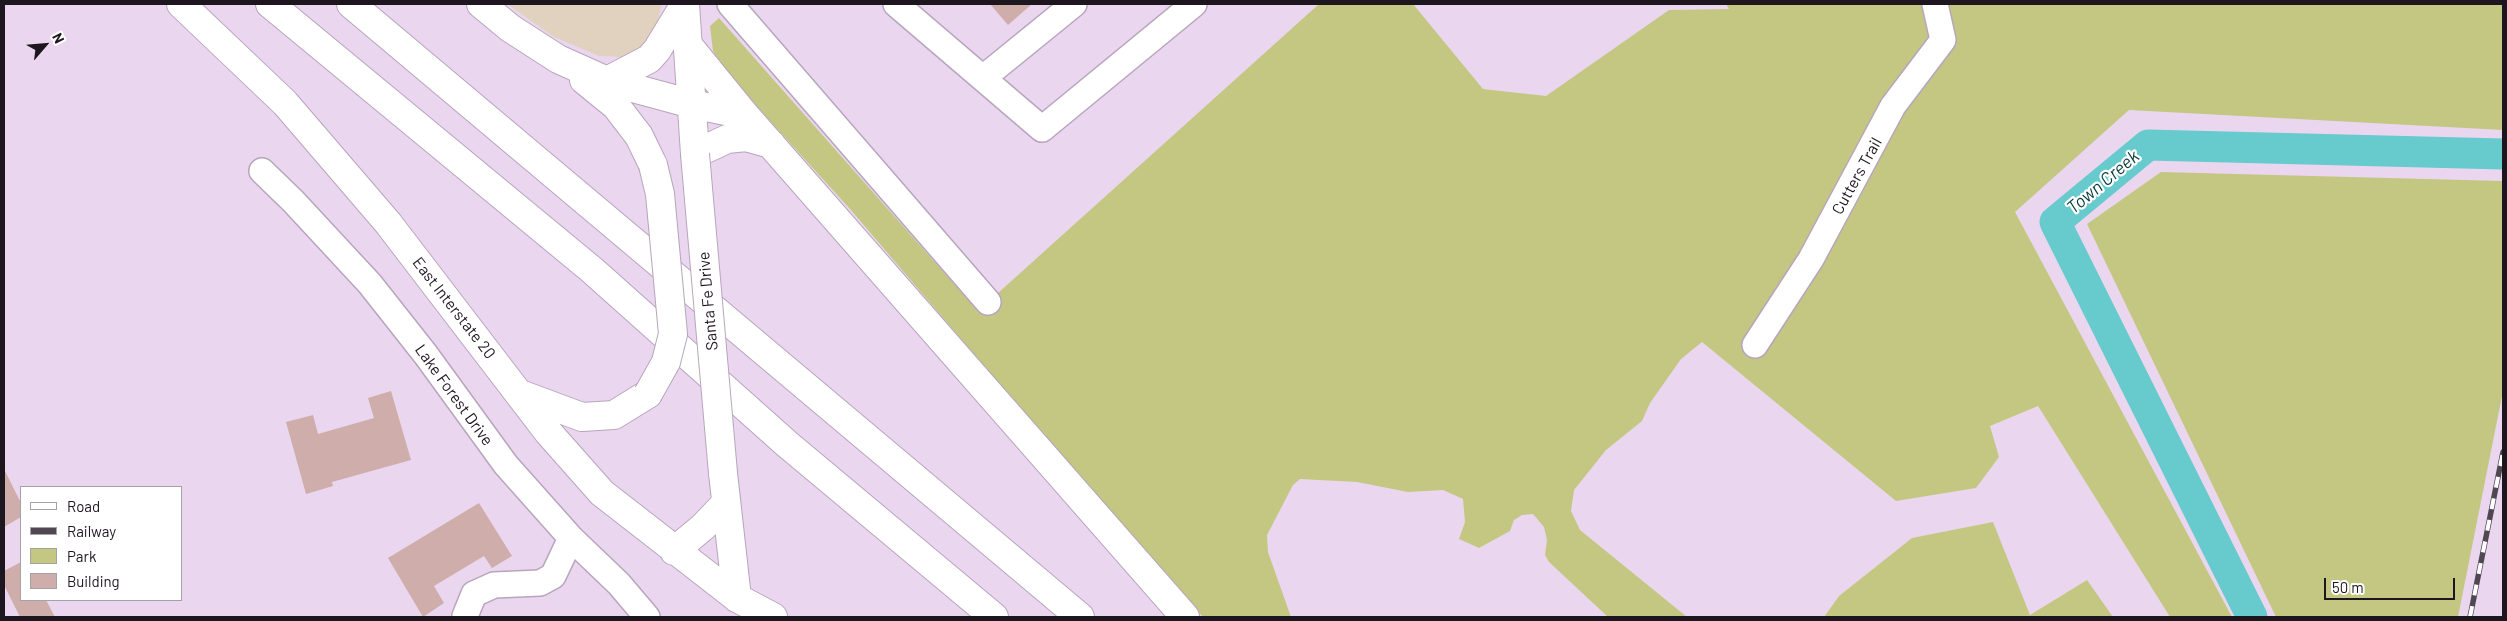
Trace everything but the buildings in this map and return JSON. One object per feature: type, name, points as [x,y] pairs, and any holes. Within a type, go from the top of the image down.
[{"type":"main road","name":"East Interstate 20","points":[[181,4],[285,102],[388,223],[548,432],[602,493],[674,551],[740,608],[773,617]]},
{"type":"main road","points":[[270,4],[592,270],[787,444],[994,617]]},
{"type":"main road","points":[[351,4],[1080,617]]},
{"type":"main road","points":[[481,4],[510,28],[558,60],[616,106],[639,136],[653,165],[660,194],[673,334],[666,362],[648,394],[614,415],[582,417],[520,394]]},
{"type":"main road","points":[[608,82],[649,59],[657,50],[685,4]]},
{"type":"main road","name":"Santa Fe Drive","points":[[685,4],[695,154],[725,504],[740,608]]},
{"type":"main road","points":[[688,46],[745,115],[1184,617]]},
{"type":"main road","points":[[558,60],[608,82],[692,104],[745,115]]},
{"type":"main road","points":[[695,154],[727,139],[746,137],[771,144]]},
{"type":"main road","points":[[674,551],[704,527],[725,504]]},
{"type":"street","points":[[730,4],[988,302]]},
{"type":"street","points":[[896,4],[1042,129],[1194,4]]},
{"type":"street","points":[[983,78],[1074,4]]},
{"type":"street","name":"Cutters Trail","points":[[1754,345],[1815,251],[1893,106],[1943,40],[1935,4]]},
{"type":"street","name":"Lake Forest Drive","points":[[262,171],[293,201],[370,284],[426,355],[506,465],[571,538],[619,584],[642,615]]},
{"type":"street","points":[[465,616],[474,594],[494,585],[540,583],[553,576],[571,538]]},
{"type":"shaded area","points":[[507,4],[661,4],[661,6],[658,21],[650,37],[638,50],[622,57],[599,56],[554,37]]},
{"type":"green space","points":[[1319,4],[1413,4],[1483,89],[1546,96],[1669,10],[1729,9],[1726,4],[2503,4],[2503,130],[2129,110],[2015,212],[2232,617],[2170,617],[2038,406],[1990,426],[1999,457],[1976,488],[1896,501],[1702,342],[1681,359],[1650,403],[1642,421],[1606,450],[1574,490],[1571,511],[1580,530],[1687,617],[1608,617],[1549,562],[1545,555],[1547,540],[1544,527],[1533,514],[1522,515],[1514,520],[1510,531],[1479,548],[1459,539],[1465,522],[1463,499],[1443,490],[1408,492],[1357,482],[1300,479],[1293,485],[1267,535],[1268,552],[1291,617],[1203,617],[1107,510],[850,209],[730,77],[713,51],[710,26],[719,18],[978,311]]},
{"type":"green space","points":[[2161,172],[2503,181],[2503,391],[2458,617],[2276,617],[2087,224]]},
{"type":"green space","points":[[1993,522],[2030,615],[2087,580],[2113,617],[1824,617],[1839,596],[1912,538]]},
{"type":"waterway","name":"Town Creek","points":[[2252,617],[2055,222],[2148,145],[2503,154]]},
{"type":"railway","points":[[2470,617],[2503,452]]}]
